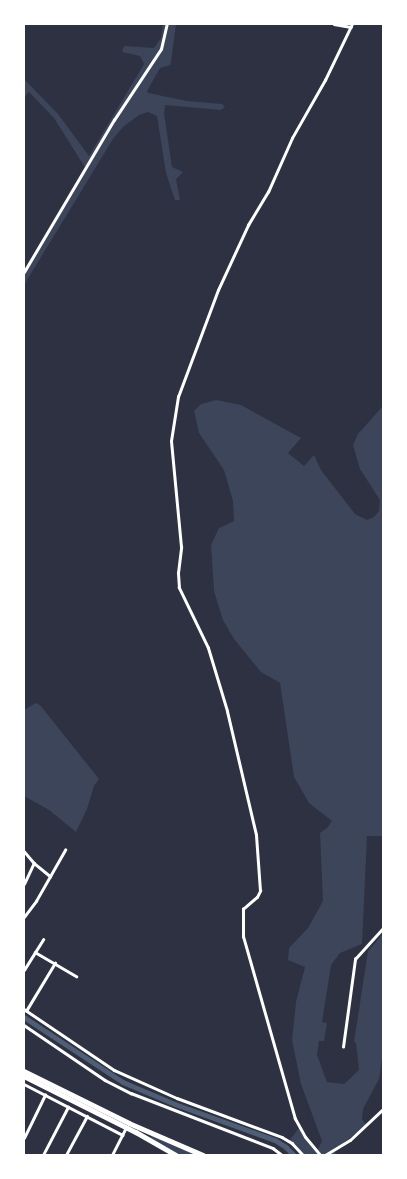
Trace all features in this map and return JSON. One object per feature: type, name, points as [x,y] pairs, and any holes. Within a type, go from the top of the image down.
[{"type":"highway","points":[[24,1071],[129,1123],[203,1155]]},
{"type":"highway","points":[[24,1076],[127,1127],[176,1155]]},
{"type":"street","points":[[24,272],[114,120],[160,49],[167,24]]},
{"type":"street","points":[[320,1155],[305,1137],[295,1119],[243,937],[243,911],[257,897],[260,878],[256,835],[226,711],[208,648],[180,588],[178,573],[180,537],[171,441],[178,397],[229,264],[248,225],[268,192],[292,138],[325,80],[352,25],[334,24]]},
{"type":"street","points":[[24,917],[65,850]]},
{"type":"street","points":[[24,851],[34,863],[50,876]]},
{"type":"street","points":[[24,884],[34,863]]},
{"type":"street","points":[[343,1046],[355,959],[383,928]]},
{"type":"street","points":[[24,970],[43,939]]},
{"type":"street","points":[[35,952],[76,976]]},
{"type":"street","points":[[55,963],[25,1010],[114,1070],[177,1098],[282,1137],[292,1143],[303,1155]]},
{"type":"street","points":[[24,1025],[105,1080],[131,1093],[273,1148],[282,1155]]},
{"type":"street","points":[[24,1084],[123,1135]]},
{"type":"street","points":[[24,1138],[45,1095]]},
{"type":"street","points":[[43,1155],[68,1107]]},
{"type":"street","points":[[325,1155],[350,1140],[383,1109]]},
{"type":"street","points":[[66,1155],[87,1116]]},
{"type":"street","points":[[112,1155],[127,1127]]},
{"type":"shaded area","points":[[163,24],[176,24],[171,62],[170,65],[160,68],[147,91],[148,93],[187,101],[222,104],[225,107],[221,110],[165,105],[164,113],[172,167],[183,172],[176,179],[180,200],[175,200],[166,173],[157,116],[148,112],[139,115],[123,127],[113,139],[24,285],[24,272],[86,169],[54,118],[29,92],[24,98],[24,79],[58,114],[89,156],[144,64],[140,56],[122,52],[124,46],[154,48],[161,38]]},
{"type":"shaded area","points":[[216,400],[241,405],[301,438],[288,453],[304,466],[314,455],[321,470],[355,514],[367,520],[374,517],[379,511],[380,500],[360,469],[353,445],[358,434],[383,406],[383,836],[367,836],[362,944],[340,953],[331,965],[322,1022],[327,1023],[324,1041],[319,1041],[317,1055],[327,1082],[344,1084],[359,1070],[356,1043],[354,1042],[368,951],[383,934],[383,1052],[379,1079],[363,1109],[362,1119],[366,1125],[334,1151],[337,1155],[303,1155],[289,1141],[299,1128],[317,1151],[322,1141],[301,1084],[292,1040],[296,1002],[305,967],[288,960],[289,948],[308,928],[323,901],[320,833],[332,821],[309,803],[294,777],[280,683],[261,672],[234,639],[223,620],[214,591],[211,545],[219,528],[234,521],[233,501],[224,470],[199,433],[194,411],[201,404]]},
{"type":"shaded area","points":[[36,703],[40,705],[99,779],[94,786],[87,809],[76,832],[49,810],[24,796],[24,710]]},
{"type":"shaded area","points":[[153,1133],[203,1155],[173,1155],[150,1139]]},
{"type":"waterway","points":[[24,1017],[123,1082],[175,1104],[275,1140],[294,1155]]}]
